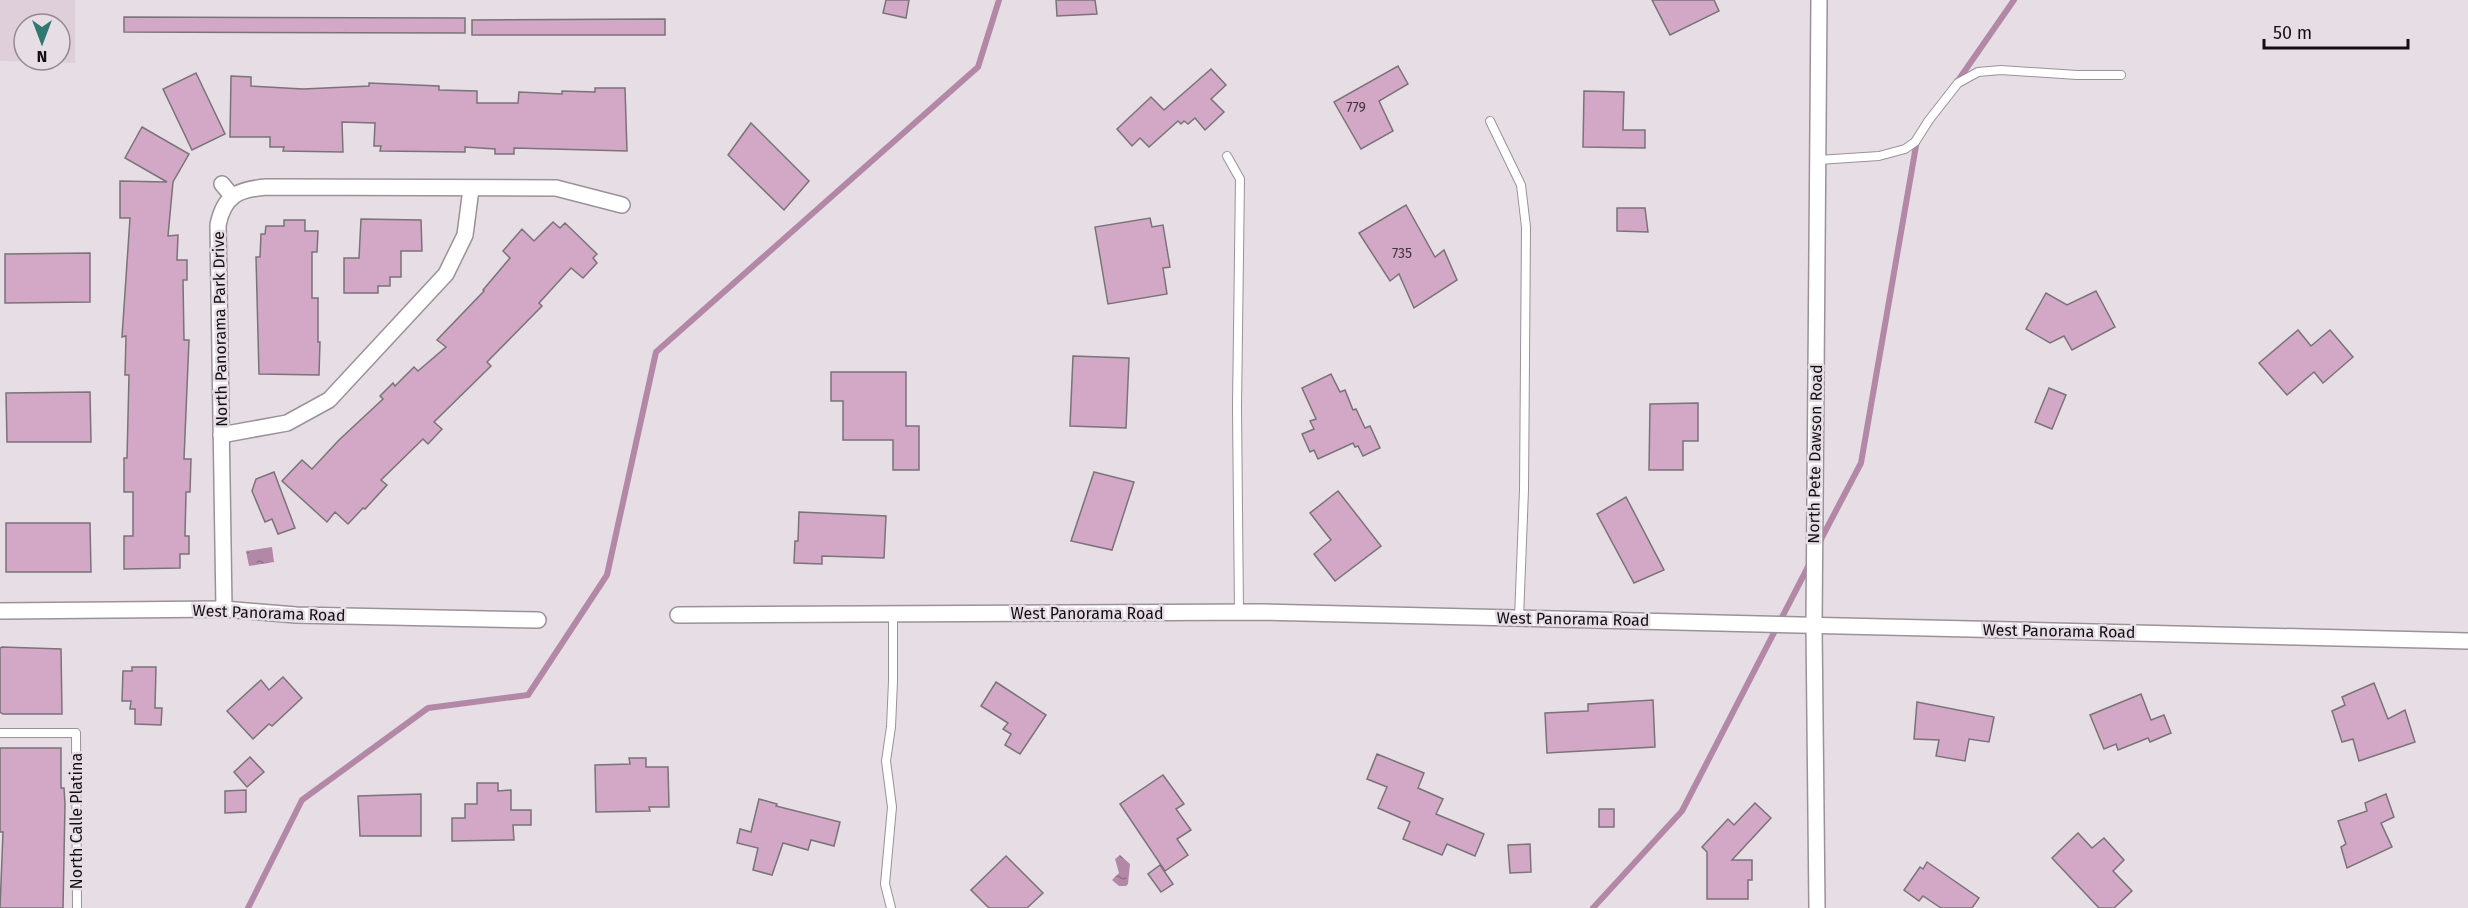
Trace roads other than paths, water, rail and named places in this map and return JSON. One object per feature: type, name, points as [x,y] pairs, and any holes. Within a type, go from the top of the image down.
[{"type":"street","name":"North Pete Dawson Road","points":[[1816,908],[1814,625],[1820,0]]},
{"type":"street","points":[[222,184],[232,196],[244,190],[267,186],[556,188],[622,205]]},
{"type":"street","points":[[221,435],[287,423],[329,400],[446,274],[465,235],[471,189]]},
{"type":"street","name":"North Panorama Park Drive","points":[[224,609],[218,225],[224,204],[232,196]]},
{"type":"street","name":"West Panorama Road","points":[[0,611],[224,609],[296,615],[538,620]]},
{"type":"street","name":"West Panorama Road","points":[[678,615],[1239,613],[2468,641]]},
{"type":"lane","points":[[1818,160],[1879,156],[1905,149],[1916,142],[1929,120],[1958,84],[1978,72],[2001,70],[2077,75],[2121,75]]},
{"type":"lane","points":[[1490,121],[1521,185],[1526,227],[1524,474],[1519,618]]},
{"type":"lane","points":[[1227,156],[1240,178],[1237,407],[1239,613]]},
{"type":"lane","points":[[891,908],[885,884],[891,807],[886,761],[891,727],[893,614]]},
{"type":"lane","name":"North Calle Platina","points":[[0,733],[76,733],[77,908]]},
{"type":"water","points":[[272,547],[274,562],[249,566],[246,551]]},
{"type":"water","points":[[1120,855],[1130,864],[1126,886],[1119,886],[1112,880],[1119,873],[1115,859]]},
{"type":"waterway","points":[[248,908],[302,800],[428,708],[528,695],[607,575],[656,352],[978,67],[999,0]]},
{"type":"waterway","points":[[1957,82],[2014,0]]},
{"type":"waterway","points":[[1819,543],[1861,463],[1917,140]]},
{"type":"waterway","points":[[1593,908],[1682,811],[1811,561]]}]
